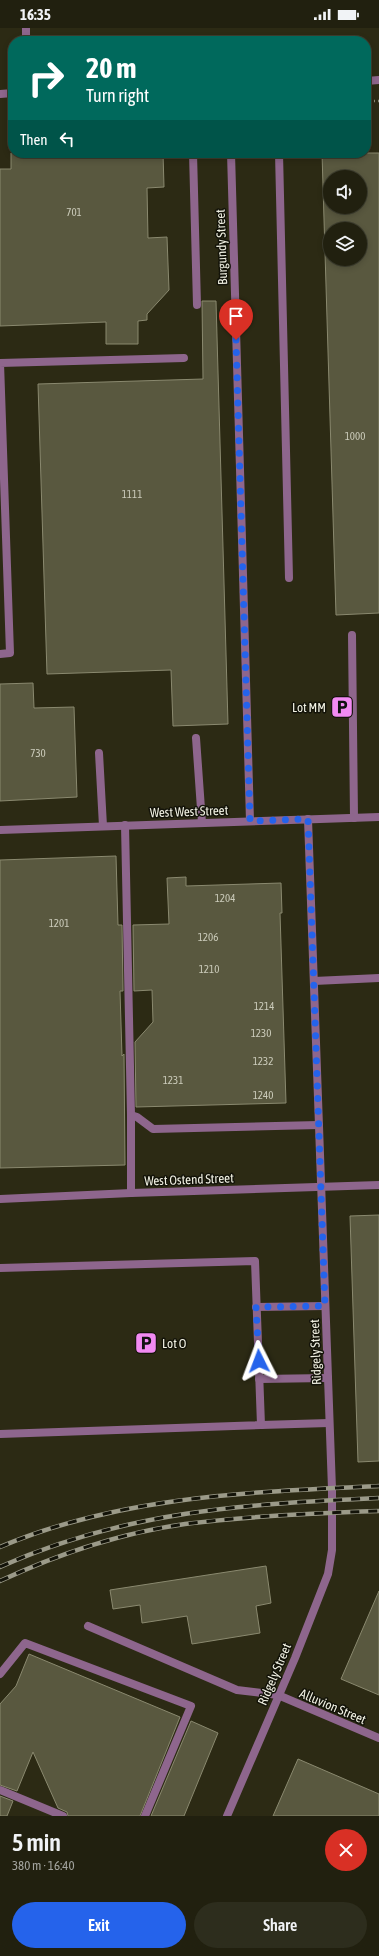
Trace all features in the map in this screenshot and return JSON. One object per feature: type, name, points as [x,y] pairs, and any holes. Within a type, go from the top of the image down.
[{"type":"street","points":[[193,158],[197,305]]},
{"type":"street","name":"Burgundy Street","points":[[231,158],[250,821]]},
{"type":"street","points":[[280,158],[289,578]]},
{"type":"street","points":[[0,654],[10,653],[3,538],[0,364],[184,358]]},
{"type":"street","points":[[352,634],[354,818]]},
{"type":"street","points":[[196,738],[202,822]]},
{"type":"street","points":[[99,753],[102,826]]},
{"type":"street","name":"West West Street","points":[[0,830],[379,817]]},
{"type":"street","name":"Ridgely Street","points":[[227,1816],[314,1612],[328,1574],[332,1550],[330,1423],[308,819]]},
{"type":"street","points":[[125,825],[131,1116],[131,1192]]},
{"type":"street","points":[[314,981],[379,978]]},
{"type":"street","points":[[131,1116],[137,1117],[153,1129],[319,1125]]},
{"type":"street","name":"West Ostend Street","points":[[0,1199],[131,1192],[379,1185]]},
{"type":"street","points":[[0,1268],[255,1261],[261,1425]]},
{"type":"street","points":[[256,1307],[325,1306]]},
{"type":"street","points":[[260,1379],[328,1378]]},
{"type":"street","points":[[0,1434],[330,1423]]},
{"type":"street","name":"Alluvion Street","points":[[88,1626],[237,1690],[278,1695],[379,1738]]},
{"type":"street","points":[[0,1674],[24,1643],[191,1706],[145,1816]]},
{"type":"street","points":[[0,1790],[63,1816]]},
{"type":"building","points":[[371,153],[379,153],[379,613],[336,615],[325,266],[367,266],[367,222],[324,222],[324,214],[367,214],[367,170],[323,170],[323,186],[322,158],[371,158]]},
{"type":"building","points":[[11,158],[163,158],[164,187],[147,188],[148,238],[167,237],[169,290],[147,314],[147,320],[138,321],[138,344],[106,344],[106,322],[0,326],[0,169],[11,169]]},
{"type":"building","points":[[202,301],[216,301],[228,724],[173,726],[171,670],[47,674],[38,384],[203,379]]},
{"type":"building","points":[[33,683],[34,708],[74,707],[77,797],[0,801],[0,684]]},
{"type":"building","points":[[116,856],[118,925],[122,925],[123,991],[120,991],[122,1056],[124,1054],[125,1165],[0,1168],[0,860]]},
{"type":"building","points":[[186,877],[186,886],[281,883],[282,913],[280,913],[286,1103],[136,1107],[135,1042],[153,1022],[152,990],[134,991],[133,925],[169,924],[167,878]]},
{"type":"building","points":[[379,1215],[379,1461],[358,1462],[350,1216]]},
{"type":"building","points":[[266,1566],[271,1603],[256,1606],[260,1633],[192,1644],[187,1616],[142,1623],[140,1605],[113,1609],[110,1590]]},
{"type":"building","points":[[379,1591],[379,1695],[341,1679]]},
{"type":"building","points":[[29,1654],[180,1717],[140,1816],[68,1816],[67,1812],[58,1808],[33,1752],[17,1791],[0,1785],[0,1704],[16,1686]]},
{"type":"building","points":[[191,1721],[218,1733],[184,1816],[151,1816]]},
{"type":"building","points":[[298,1759],[379,1794],[379,1816],[273,1816]]},
{"type":"building","points":[[0,1796],[13,1801],[7,1816],[0,1816]]},
{"type":"railway","points":[[0,1547],[45,1530],[92,1517],[139,1507],[234,1494],[379,1486]]},
{"type":"railway","points":[[0,1567],[47,1548],[93,1533],[140,1522],[186,1514],[281,1503],[379,1498]]},
{"type":"railway","points":[[0,1581],[67,1553],[114,1539],[161,1528],[209,1521],[258,1517],[379,1511]]},
{"type":"place","name":"Lot MM","points":[[342,707]]},
{"type":"place","name":"Lot O","points":[[146,1343]]},
{"type":"route","points":[[236,340],[250,821],[308,819],[325,1306],[256,1307],[259,1361]]}]
